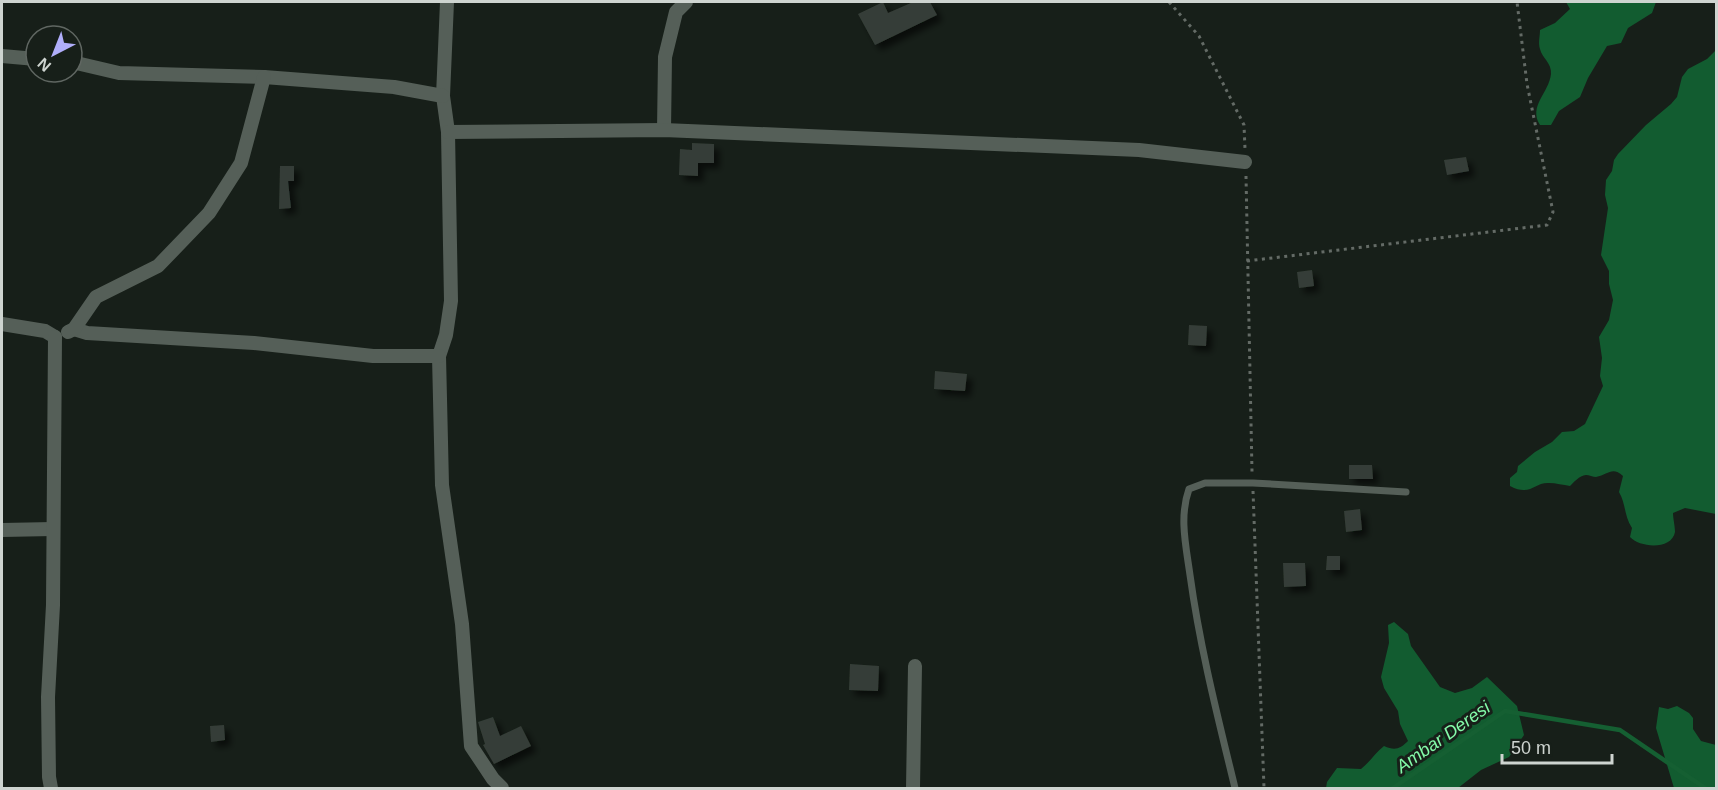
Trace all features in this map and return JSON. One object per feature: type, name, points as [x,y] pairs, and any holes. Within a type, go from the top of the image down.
[{"type":"street","points":[[447,2],[443,96],[448,132],[451,301],[446,335],[439,356],[442,485],[462,624],[471,746],[501,789]]},
{"type":"street","points":[[664,130],[665,57],[676,12],[686,2]]},
{"type":"street","points":[[2,56],[24,58]]},
{"type":"street","points":[[84,65],[119,74],[264,77],[394,87],[443,96]]},
{"type":"street","points":[[55,337],[74,329],[96,297],[158,266],[208,213],[241,163],[264,77]]},
{"type":"street","points":[[448,132],[664,130],[1139,150],[1245,162]]},
{"type":"street","points":[[2,324],[45,331],[55,337]]},
{"type":"street","points":[[74,329],[87,333],[254,343],[373,356],[439,356]]},
{"type":"street","points":[[51,789],[48,697],[53,605],[55,337]]},
{"type":"street","points":[[2,530],[53,529]]},
{"type":"street","points":[[913,789],[915,666]]},
{"type":"lane","points":[[1235,789],[1198,633],[1184,528],[1184,504],[1189,489],[1205,483],[1253,483],[1406,492]]},
{"type":"path","points":[[1169,2],[1199,36],[1244,125],[1264,789]]},
{"type":"path","points":[[1247,261],[1547,225],[1553,212],[1527,84],[1517,2]]},
{"type":"green space","points":[[1566,2],[1656,2],[1652,13],[1628,28],[1621,43],[1607,46],[1588,78],[1580,97],[1559,111],[1551,125],[1540,125],[1536,112],[1551,74],[1550,67],[1539,47],[1540,30],[1555,23],[1570,9]]},
{"type":"green space","points":[[1716,50],[1716,514],[1685,508],[1673,513],[1675,532],[1673,538],[1662,544],[1648,545],[1630,537],[1632,528],[1619,492],[1623,476],[1619,473],[1613,471],[1596,477],[1583,476],[1570,486],[1544,483],[1528,490],[1510,486],[1510,478],[1517,472],[1518,466],[1562,432],[1574,431],[1585,424],[1603,386],[1600,376],[1602,358],[1599,337],[1609,320],[1613,300],[1609,271],[1601,255],[1608,208],[1605,195],[1606,180],[1612,171],[1614,160],[1646,125],[1677,97],[1682,77],[1688,69],[1707,59]]},
{"type":"green space","points":[[1394,622],[1408,634],[1411,646],[1440,687],[1455,693],[1472,688],[1487,677],[1517,706],[1524,735],[1509,757],[1481,770],[1458,788],[1326,788],[1327,782],[1337,768],[1361,769],[1384,746],[1397,748],[1408,741],[1400,724],[1398,711],[1384,688],[1381,677],[1389,643],[1388,625]]},
{"type":"green space","points":[[1677,706],[1693,718],[1693,729],[1701,741],[1716,745],[1716,788],[1674,788],[1656,728],[1659,707],[1668,709]]},
{"type":"building","points":[[883,2],[888,13],[913,2],[930,2],[937,15],[875,45],[858,14]]},
{"type":"building","points":[[692,143],[714,144],[714,163],[698,163],[698,176],[679,175],[680,149],[692,150]]},
{"type":"building","points":[[1466,157],[1469,171],[1447,175],[1444,160]]},
{"type":"building","points":[[280,166],[294,166],[294,181],[288,181],[291,208],[279,209]]},
{"type":"building","points":[[1312,270],[1314,286],[1299,288],[1297,272]]},
{"type":"building","points":[[1189,325],[1207,326],[1206,346],[1188,345]]},
{"type":"building","points":[[935,371],[967,374],[965,391],[934,389]]},
{"type":"building","points":[[1349,465],[1372,465],[1373,479],[1349,479]]},
{"type":"building","points":[[1360,509],[1362,530],[1346,532],[1344,511]]},
{"type":"building","points":[[1327,556],[1340,556],[1340,570],[1326,570]]},
{"type":"building","points":[[1283,563],[1305,563],[1306,586],[1284,587]]},
{"type":"building","points":[[850,664],[879,666],[878,691],[849,690]]},
{"type":"building","points":[[493,717],[500,736],[521,726],[531,746],[494,764],[483,745],[485,744],[478,722]]},
{"type":"building","points":[[224,725],[225,740],[211,742],[210,726]]},
{"type":"waterway","name":"Ambar Deresi","points":[[1393,788],[1505,711],[1620,730],[1705,788]]}]
